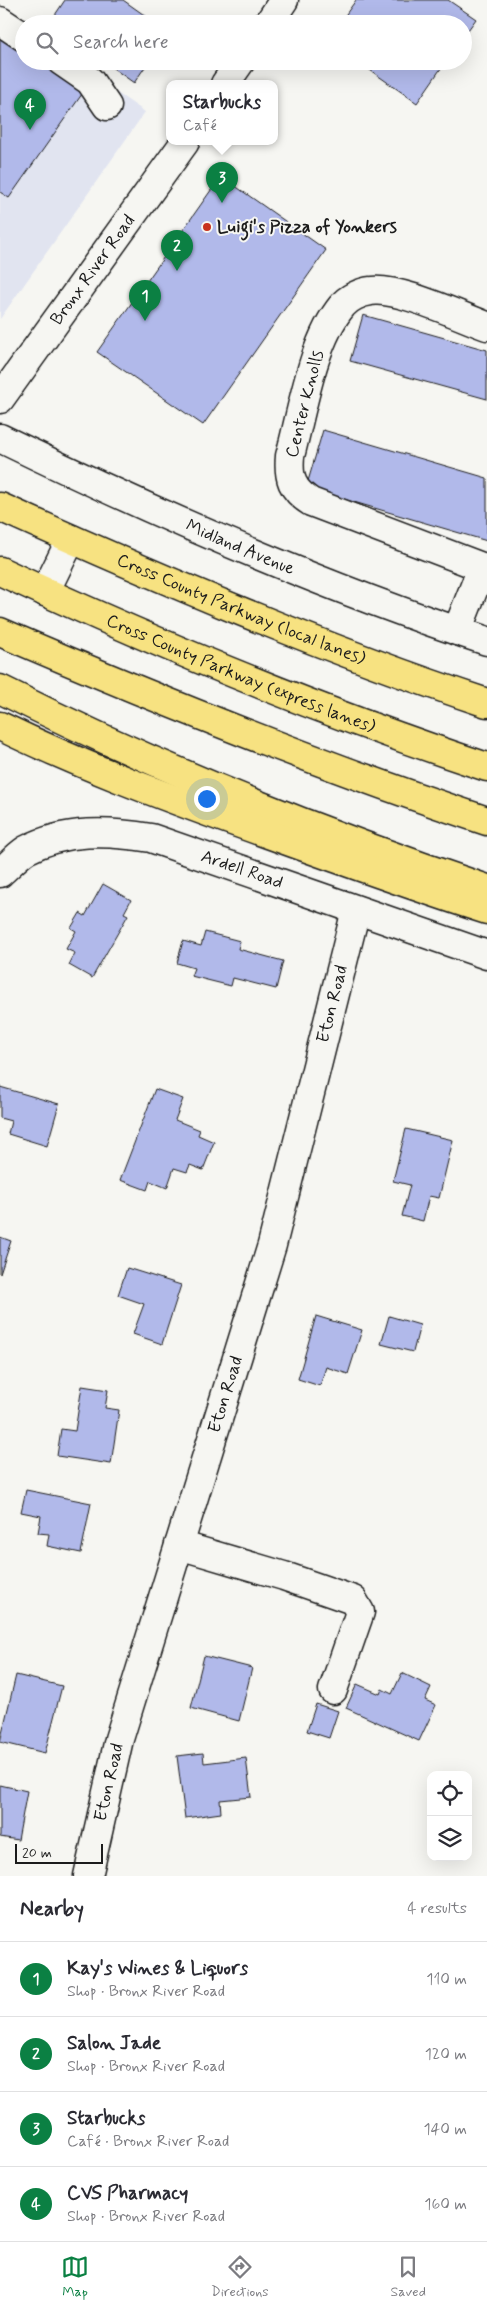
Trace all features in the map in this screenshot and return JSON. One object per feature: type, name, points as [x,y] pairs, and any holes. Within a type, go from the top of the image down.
[{"type":"highway","name":"Cross County Parkway (local lanes)","points":[[3,496],[71,539],[121,561],[369,662],[487,703]]},
{"type":"highway","points":[[3,496],[73,526],[121,561]]},
{"type":"highway","name":"Cross County Parkway (express lanes)","points":[[0,571],[247,680],[487,767]]},
{"type":"highway","points":[[0,632],[241,732],[398,791],[487,821]]},
{"type":"highway","points":[[0,689],[129,750],[260,806],[411,863],[487,889]]},
{"type":"highway","points":[[0,726],[91,768],[202,810],[354,866],[487,910]]},
{"type":"street","points":[[274,15],[284,0]]},
{"type":"street","points":[[0,20],[15,30]]},
{"type":"street","points":[[74,70],[90,81],[107,106]]},
{"type":"street","name":"Bronx River Road","points":[[0,399],[183,145]]},
{"type":"street","name":"Center Knolls","points":[[457,631],[484,568],[311,502],[302,497],[291,484],[289,466],[320,342],[342,306],[353,297],[372,291],[397,293],[487,326]]},
{"type":"street","name":"Midland Avenue","points":[[0,438],[149,508],[235,545],[487,641]]},
{"type":"street","points":[[45,592],[71,539]]},
{"type":"street","name":"Ardell Road","points":[[0,873],[26,851],[71,834],[114,832],[151,838],[487,956]]},
{"type":"street","name":"Eton Road","points":[[88,1876],[119,1739],[272,1245],[356,910]]},
{"type":"street","points":[[179,1545],[284,1576],[353,1600],[360,1612],[333,1690]]},
{"type":"shaded area","points":[[0,12],[15,43],[15,70],[84,70],[145,112],[0,319]]},
{"type":"building","points":[[65,0],[123,0],[144,15],[55,15]]},
{"type":"building","points":[[356,0],[448,0],[470,15],[345,15]]},
{"type":"building","points":[[472,16],[476,19],[472,25]]},
{"type":"building","points":[[0,27],[15,38],[15,70],[62,70],[87,87],[9,198],[0,192]]},
{"type":"building","points":[[116,70],[143,70],[134,83]]},
{"type":"building","points":[[370,70],[440,70],[417,103]]},
{"type":"building","points":[[221,176],[326,250],[203,425],[97,352]]},
{"type":"building","points":[[363,315],[487,350],[487,399],[350,361]]},
{"type":"building","points":[[323,430],[487,478],[487,541],[306,488]]},
{"type":"building","points":[[103,884],[131,900],[124,913],[128,915],[92,978],[69,965],[75,953],[66,949],[76,931],[71,928],[80,913],[85,916]]},
{"type":"building","points":[[205,932],[240,941],[238,949],[283,961],[276,989],[233,978],[231,986],[191,976],[194,968],[177,963],[183,941],[201,946]]},
{"type":"building","points":[[0,1087],[59,1104],[47,1146],[8,1134],[11,1121],[0,1118]]},
{"type":"building","points":[[155,1089],[183,1099],[175,1120],[200,1130],[198,1135],[214,1142],[203,1170],[190,1165],[187,1172],[174,1168],[167,1188],[150,1181],[147,1190],[120,1180]]},
{"type":"building","points":[[406,1129],[453,1140],[439,1198],[429,1196],[423,1221],[402,1216],[410,1185],[393,1181]]},
{"type":"building","points":[[0,1237],[11,1241],[0,1274]]},
{"type":"building","points":[[127,1268],[181,1285],[162,1344],[133,1334],[144,1304],[118,1295]]},
{"type":"building","points":[[316,1316],[362,1330],[348,1374],[326,1367],[320,1386],[298,1379]]},
{"type":"building","points":[[389,1316],[420,1325],[413,1352],[381,1344]]},
{"type":"building","points":[[82,1386],[108,1390],[105,1408],[119,1410],[111,1464],[57,1456],[61,1429],[75,1431]]},
{"type":"building","points":[[26,1490],[91,1503],[81,1553],[47,1546],[49,1534],[38,1533],[41,1516],[21,1512]]},
{"type":"building","points":[[204,1656],[252,1668],[239,1721],[191,1708]]},
{"type":"building","points":[[402,1673],[431,1687],[425,1700],[436,1705],[419,1741],[346,1708],[357,1684],[380,1694],[382,1689],[392,1694]]},
{"type":"building","points":[[16,1675],[62,1686],[45,1753],[0,1742]]},
{"type":"building","points":[[316,1704],[338,1711],[329,1738],[307,1731]]},
{"type":"building","points":[[203,1753],[204,1763],[246,1758],[251,1797],[220,1800],[221,1813],[185,1818],[177,1756]]},
{"type":"building","points":[[0,1785],[27,1791],[18,1840],[0,1837]]},
{"type":"place","name":"CVS Pharmacy","points":[[30,130]]},
{"type":"place","name":"Starbucks","points":[[222,203]]},
{"type":"place","name":"Luigi's Pizza of Yonkers","points":[[207,227]]},
{"type":"place","name":"Salon Jade","points":[[177,271]]},
{"type":"place","name":"Kay's Wines & Liquors","points":[[145,321]]}]
